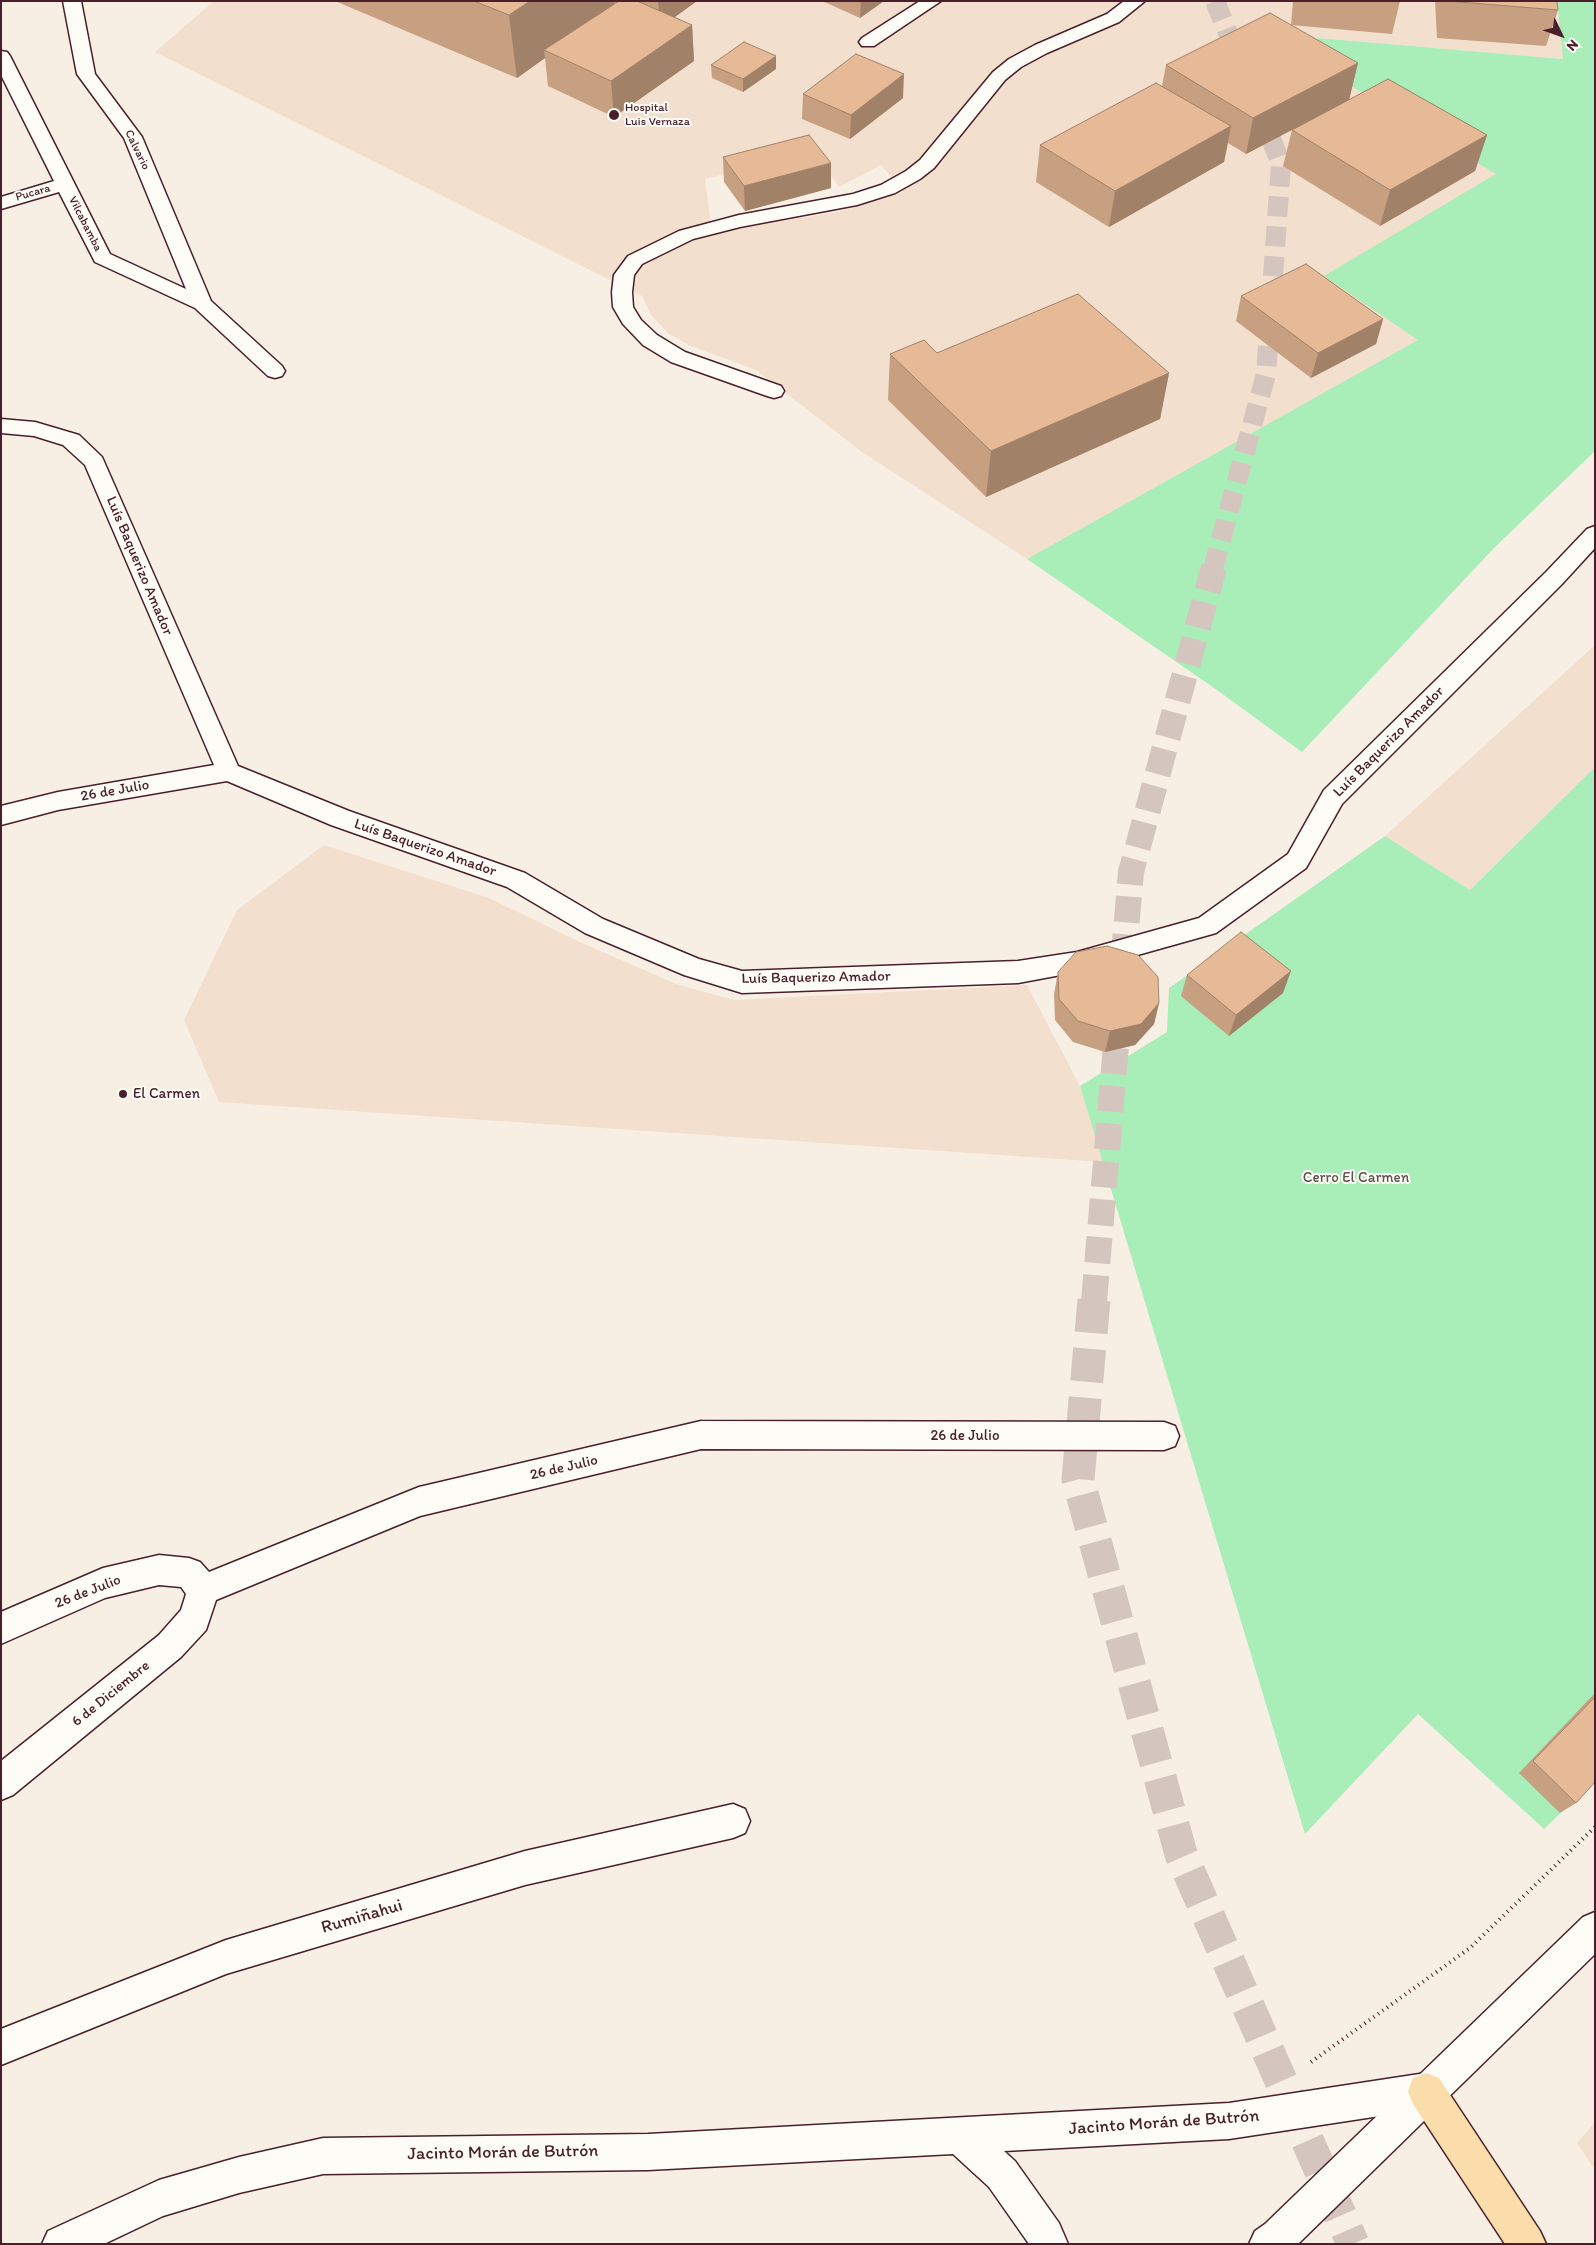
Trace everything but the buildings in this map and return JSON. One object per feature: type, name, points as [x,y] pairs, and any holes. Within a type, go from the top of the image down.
[{"type":"main road","points":[[1426,2091],[1527,2244]]},
{"type":"street","name":"Calvario","points":[[72,1],[86,74],[134,137],[202,304]]},
{"type":"street","points":[[868,42],[932,1]]},
{"type":"street","points":[[774,391],[678,357],[650,340],[633,324],[623,308],[622,292],[624,275],[635,260],[686,235],[739,221],[857,200],[888,189],[913,175],[927,164],[999,76],[1016,63],[1041,49],[1113,18],[1136,1]]},
{"type":"street","name":"Vilcabamba","points":[[1,56],[102,258],[202,304],[275,371]]},
{"type":"street","name":"Pucara","points":[[1,203],[65,184]]},
{"type":"street","name":"Luís Baquerizo Amador","points":[[1,426],[35,429],[71,440],[94,462],[229,772],[349,821],[516,880],[594,926],[693,968],[742,982],[1018,972],[1077,962],[1207,926],[1297,861],[1333,797],[1554,578],[1595,534]]},
{"type":"street","name":"26 de Julio","points":[[1,816],[58,801],[229,772]]},
{"type":"street","name":"26 de Julio","points":[[1,1628],[103,1583],[159,1570],[189,1573],[203,1590],[419,1502],[701,1435],[1164,1436]]},
{"type":"street","name":"6 de Diciembre","points":[[1,1784],[170,1646],[195,1619],[203,1590]]},
{"type":"street","name":"Rumiñahui","points":[[1,2047],[226,1957],[525,1868],[733,1821]]},
{"type":"street","points":[[1268,2244],[1278,2237],[1426,2091],[1595,1929]]},
{"type":"street","name":"Jacinto Morán de Butrón","points":[[60,2244],[159,2199],[239,2175],[323,2156],[648,2152],[1229,2121],[1426,2091]]},
{"type":"street","points":[[961,2136],[1002,2174],[1046,2236],[1049,2244]]},
{"type":"path","points":[[1309,2064],[1470,1948],[1595,1827]]},
{"type":"shaded area","points":[[214,1],[1557,1],[1563,59],[1318,38],[1310,61],[1497,174],[1325,276],[1419,340],[1027,559],[862,452],[756,370],[691,346],[669,334],[651,315],[642,296],[155,52]],"holes":[[[813,150],[839,187],[881,165],[903,192],[842,211],[712,233],[705,179]]]},
{"type":"shaded area","points":[[1595,645],[1595,767],[1470,890],[1385,836]]},
{"type":"shaded area","points":[[324,845],[489,898],[580,942],[676,984],[734,1000],[1027,985],[1080,1086],[1103,1162],[219,1102],[184,1020],[237,910]]},
{"type":"shaded area","points":[[1595,2122],[1595,2170],[1577,2143]]},
{"type":"green space","points":[[1557,1],[1595,1],[1595,451],[1494,548],[1302,752],[1217,690],[1027,559],[1418,340],[1324,276],[1496,174],[1310,61],[1318,38],[1563,59]]},
{"type":"green space","name":"Cerro El Carmen","points":[[1595,767],[1595,1780],[1544,1829],[1418,1714],[1305,1834],[1080,1086],[1167,1032],[1169,988],[1385,836],[1470,890]]},
{"type":"tunnel","points":[[1215,1],[1242,68]]},
{"type":"tunnel","points":[[1213,569],[1266,374],[1281,164],[1258,106]]},
{"type":"tunnel","points":[[1094,1301],[1131,872],[1214,567]]},
{"type":"tunnel","points":[[1094,1300],[1078,1479],[1181,1854],[1353,2244]]},
{"type":"place","name":"Hospital Luis Vernaza","points":[[614,115]]},
{"type":"place","name":"El Carmen","points":[[123,1094]]}]
